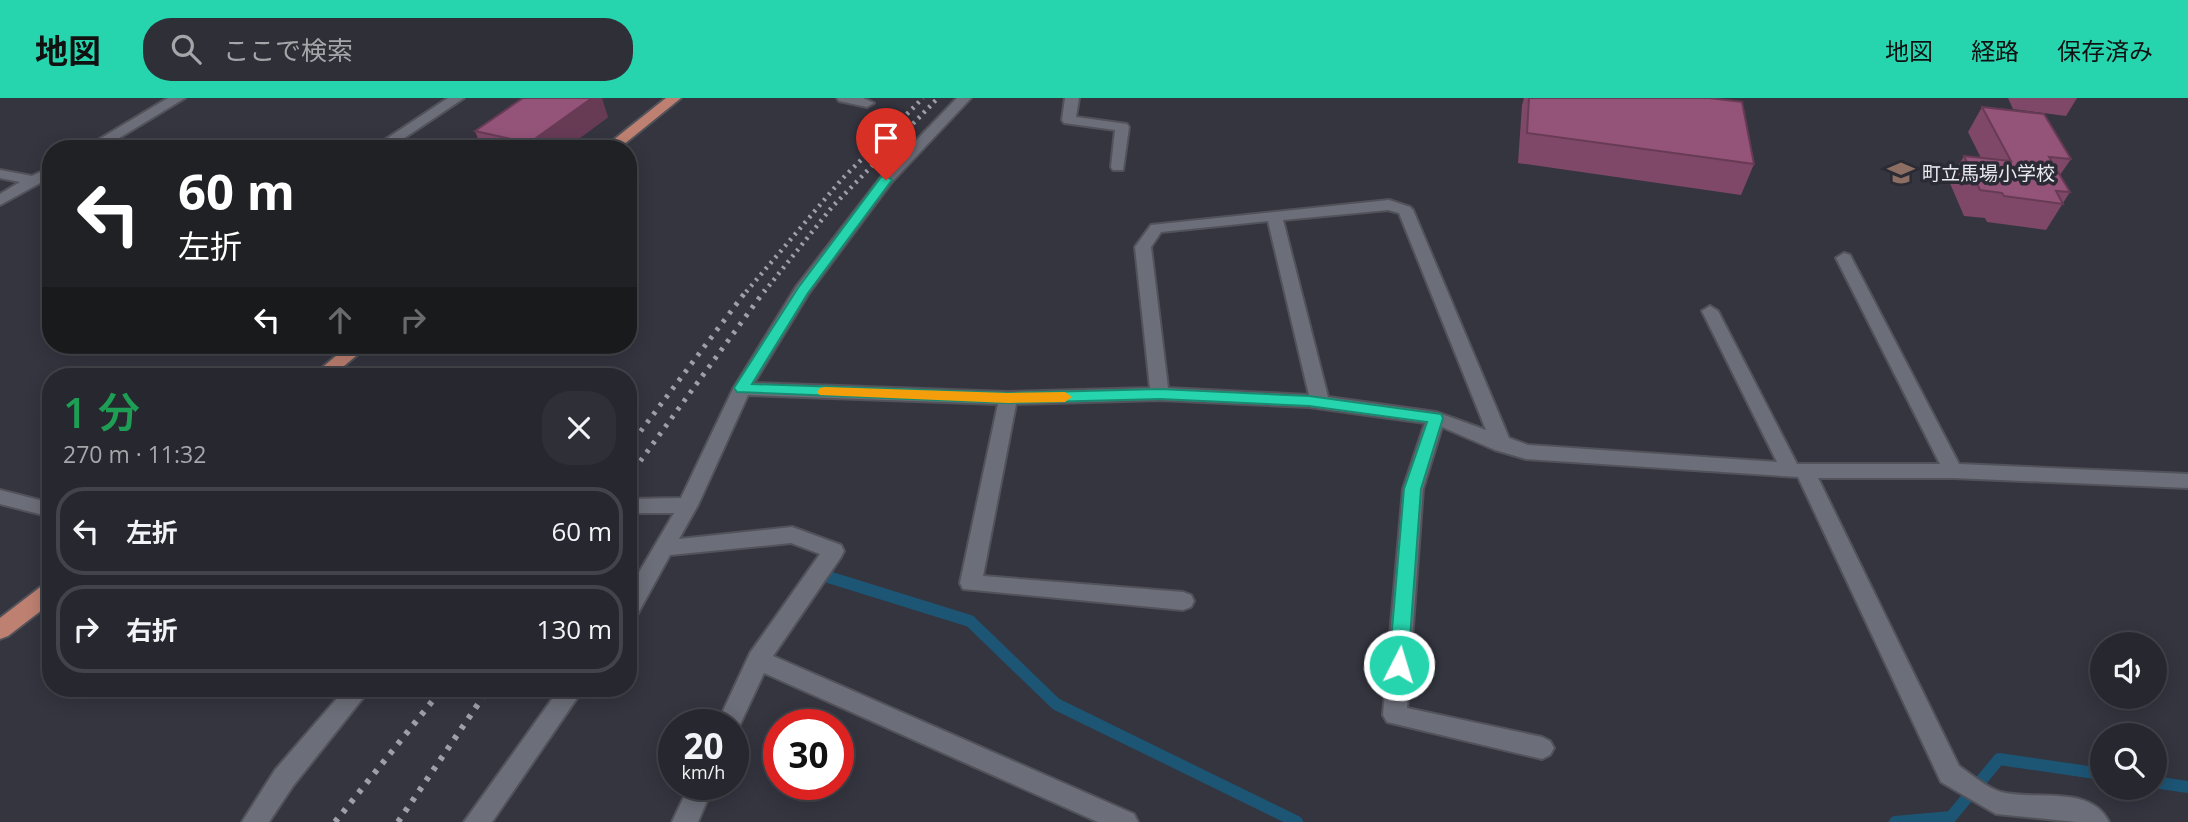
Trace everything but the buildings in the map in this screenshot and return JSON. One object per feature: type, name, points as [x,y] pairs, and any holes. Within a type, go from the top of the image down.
[{"type":"main road","points":[[620,140],[674,98]]},
{"type":"main road","points":[[331,368],[349,354]]},
{"type":"main road","points":[[0,630],[42,597]]},
{"type":"street","points":[[106,140],[178,98]]},
{"type":"street","points":[[392,140],[457,98]]},
{"type":"street","points":[[844,98],[867,103]]},
{"type":"street","points":[[637,595],[688,505],[742,388],[802,291],[886,180],[964,98]]},
{"type":"street","points":[[1072,98],[1069,120],[1122,127],[1118,167]]},
{"type":"street","points":[[0,174],[42,183]]},
{"type":"street","points":[[0,200],[42,176]]},
{"type":"street","points":[[1160,394],[1143,247],[1156,228],[1389,205],[1405,210],[1502,445]]},
{"type":"street","points":[[1275,216],[1320,403]]},
{"type":"street","points":[[1844,258],[1953,471]]},
{"type":"street","points":[[1710,312],[1798,470],[1950,774],[1996,803],[2080,810],[2096,822]]},
{"type":"street","points":[[742,388],[1008,398],[1160,394],[1320,403],[1436,418],[1526,452],[1798,470],[1953,471],[2188,481]]},
{"type":"street","points":[[1008,398],[971,583],[1182,601]]},
{"type":"street","points":[[1436,418],[1413,489],[1395,715],[1542,748]]},
{"type":"street","points":[[0,497],[42,508]]},
{"type":"street","points":[[637,506],[688,505]]},
{"type":"street","points":[[664,548],[792,535],[834,551],[758,660],[736,709]]},
{"type":"street","points":[[758,660],[1125,822]]},
{"type":"street","points":[[255,822],[284,778],[352,697]]},
{"type":"street","points":[[477,822],[567,697]]},
{"type":"street","points":[[685,822],[695,800]]},
{"type":"waterway","points":[[825,576],[970,621],[1056,704],[1297,822]]},
{"type":"waterway","points":[[1895,822],[1951,817],[1999,759],[2090,772]]},
{"type":"waterway","points":[[2167,784],[2188,787]]},
{"type":"railway","points":[[746,292],[842,179],[923,98]]},
{"type":"railway","points":[[764,292],[832,207],[938,98]]},
{"type":"railway","points":[[637,436],[747,290]]},
{"type":"railway","points":[[637,466],[765,290]]},
{"type":"railway","points":[[335,822],[436,697]]},
{"type":"railway","points":[[398,822],[483,697]]},
{"type":"slow traffic","points":[[825,392],[1008,398],[1065,397]]},
{"type":"place","name":"町立馬場小学校","points":[[1901,173]]},
{"type":"route","points":[[886,180],[802,291],[742,388],[1008,398],[1160,394],[1309,401],[1436,418],[1413,489],[1399,665]]}]
